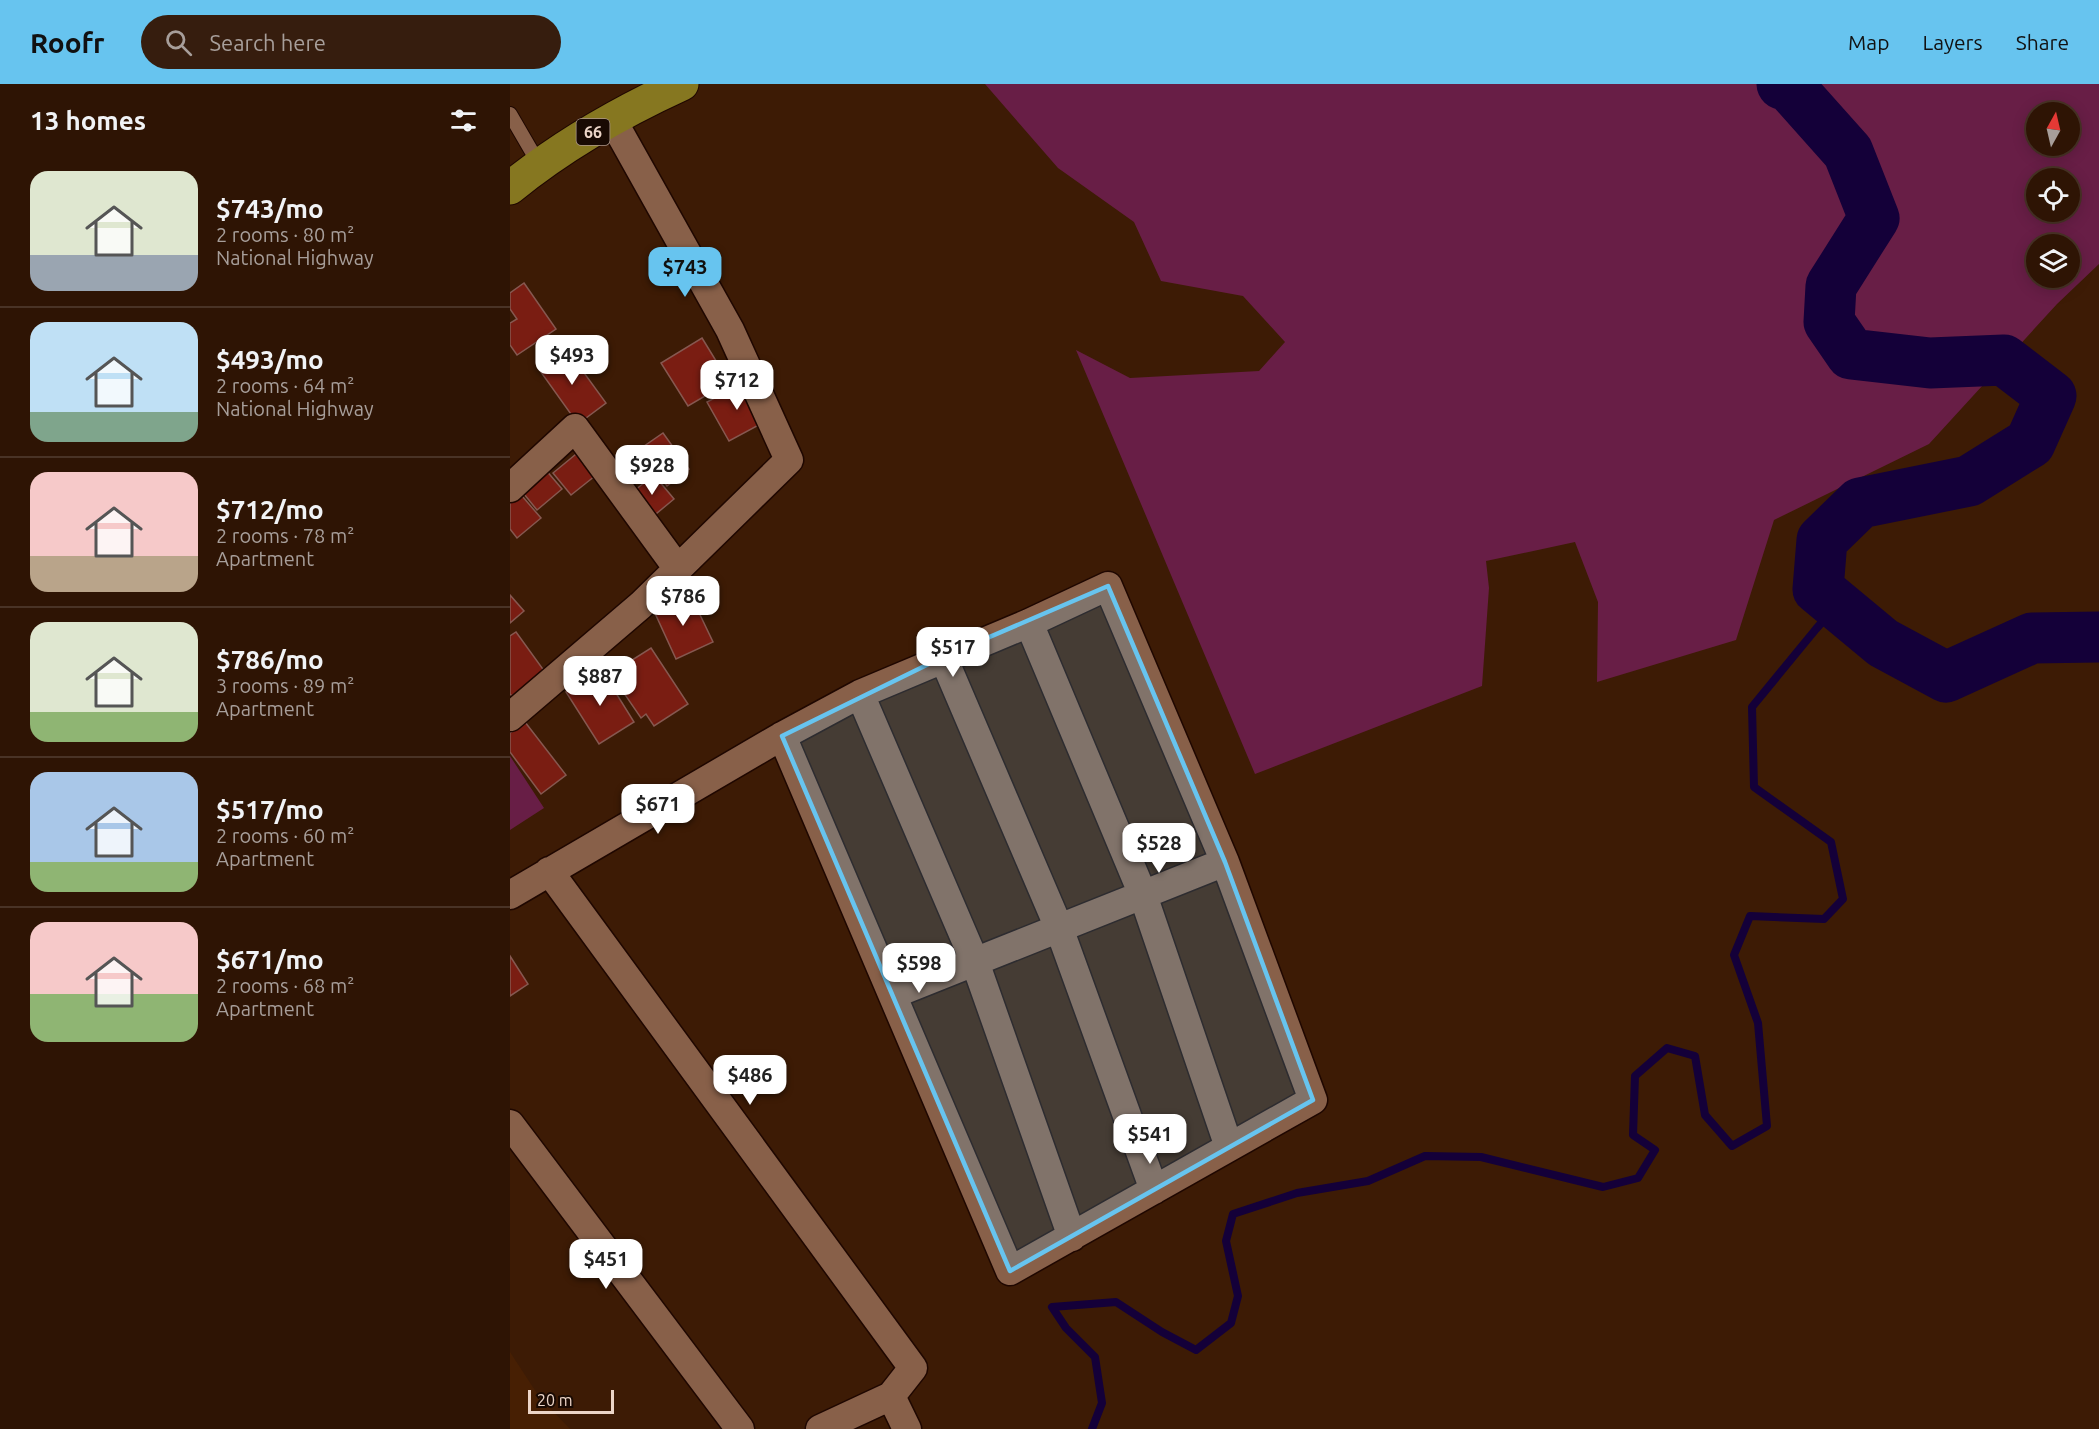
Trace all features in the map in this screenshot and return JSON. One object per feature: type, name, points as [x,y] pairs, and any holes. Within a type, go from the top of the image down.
[{"type":"main road","name":"66","points":[[510,188],[539,164],[613,120],[681,84]]},
{"type":"street","points":[[510,717],[641,605],[789,460],[730,330],[613,120]]},
{"type":"street","points":[[510,488],[576,428],[678,569]]},
{"type":"street","points":[[510,895],[782,736],[860,694],[943,657],[1029,623],[1108,586],[1225,862],[1313,1100],[1010,1272],[894,994],[782,736]]},
{"type":"street","points":[[1029,623],[1143,895],[1229,1147]]},
{"type":"street","points":[[943,657],[1059,928],[1154,1190]]},
{"type":"street","points":[[860,694],[975,962],[1072,1237]]},
{"type":"street","points":[[894,994],[1225,862]]},
{"type":"street","points":[[549,871],[914,1368],[891,1396],[820,1429]]},
{"type":"street","points":[[510,1124],[740,1429]]},
{"type":"street","points":[[891,1396],[907,1429]]},
{"type":"lane","points":[[510,114],[539,164]]},
{"type":"highlighted area","points":[[1108,586],[1225,862],[1313,1100],[1010,1271],[782,736],[943,657]]},
{"type":"shaded area","points":[[985,84],[2099,84],[2099,264],[2080,282],[2080,234],[2026,234],[2026,288],[2074,288],[1929,444],[1774,520],[1736,640],[1597,682],[1598,602],[1575,542],[1486,561],[1489,588],[1482,686],[1255,774],[1076,350],[1130,378],[1259,371],[1285,342],[1243,296],[1161,281],[1134,222],[1058,168]]},
{"type":"shaded area","points":[[510,756],[544,808],[510,830]]},
{"type":"shaded area","points":[[510,1352],[540,1398],[570,1429],[510,1429]]},
{"type":"building","points":[[524,283],[556,329],[517,355],[510,345],[510,323],[517,319],[510,309],[510,293]]},
{"type":"building","points":[[702,338],[729,382],[688,406],[661,363]]},
{"type":"building","points":[[566,348],[606,403],[578,424],[538,368]]},
{"type":"building","points":[[745,382],[766,421],[729,441],[707,402]]},
{"type":"building","points":[[663,433],[689,469],[667,486],[640,449]]},
{"type":"building","points":[[581,450],[600,472],[571,495],[553,473]]},
{"type":"building","points":[[545,469],[562,489],[537,510],[520,489]]},
{"type":"building","points":[[654,475],[674,499],[651,518],[630,494]]},
{"type":"building","points":[[516,489],[541,518],[517,538],[510,529],[510,494]]},
{"type":"building","points":[[690,594],[713,642],[676,659],[654,611]]},
{"type":"building","points":[[510,595],[524,611],[510,623]]},
{"type":"building","points":[[516,632],[545,672],[512,696],[510,694],[510,636]]},
{"type":"building","points":[[651,648],[688,704],[654,726],[646,714],[641,718],[617,683],[627,676],[621,667]]},
{"type":"building","points":[[601,669],[634,722],[599,744],[566,692]]},
{"type":"building","points":[[525,722],[566,775],[541,794],[510,752],[510,733]]},
{"type":"building","points":[[510,956],[528,984],[510,996]]},
{"type":"waterway","points":[[1782,84],[1790,87],[1848,152],[1874,218],[1831,286],[1829,322],[1851,354],[1930,363],[2004,360],[2051,396],[2030,443],[1969,481],[1860,503],[1822,540],[1818,589],[1883,643],[1946,677],[2032,638],[2099,637]]},
{"type":"waterway","points":[[1092,1429],[1102,1403],[1095,1357],[1066,1328],[1052,1307],[1116,1302],[1162,1332],[1196,1350],[1231,1323],[1238,1296],[1226,1241],[1233,1214],[1297,1193],[1368,1181],[1425,1156],[1481,1157],[1603,1187],[1638,1178],[1655,1150],[1633,1135],[1635,1076],[1667,1048],[1695,1056],[1705,1115],[1732,1146],[1767,1126],[1758,1023],[1734,955],[1750,916],[1824,919],[1843,899],[1831,842],[1754,787],[1752,707],[1837,605]]}]
